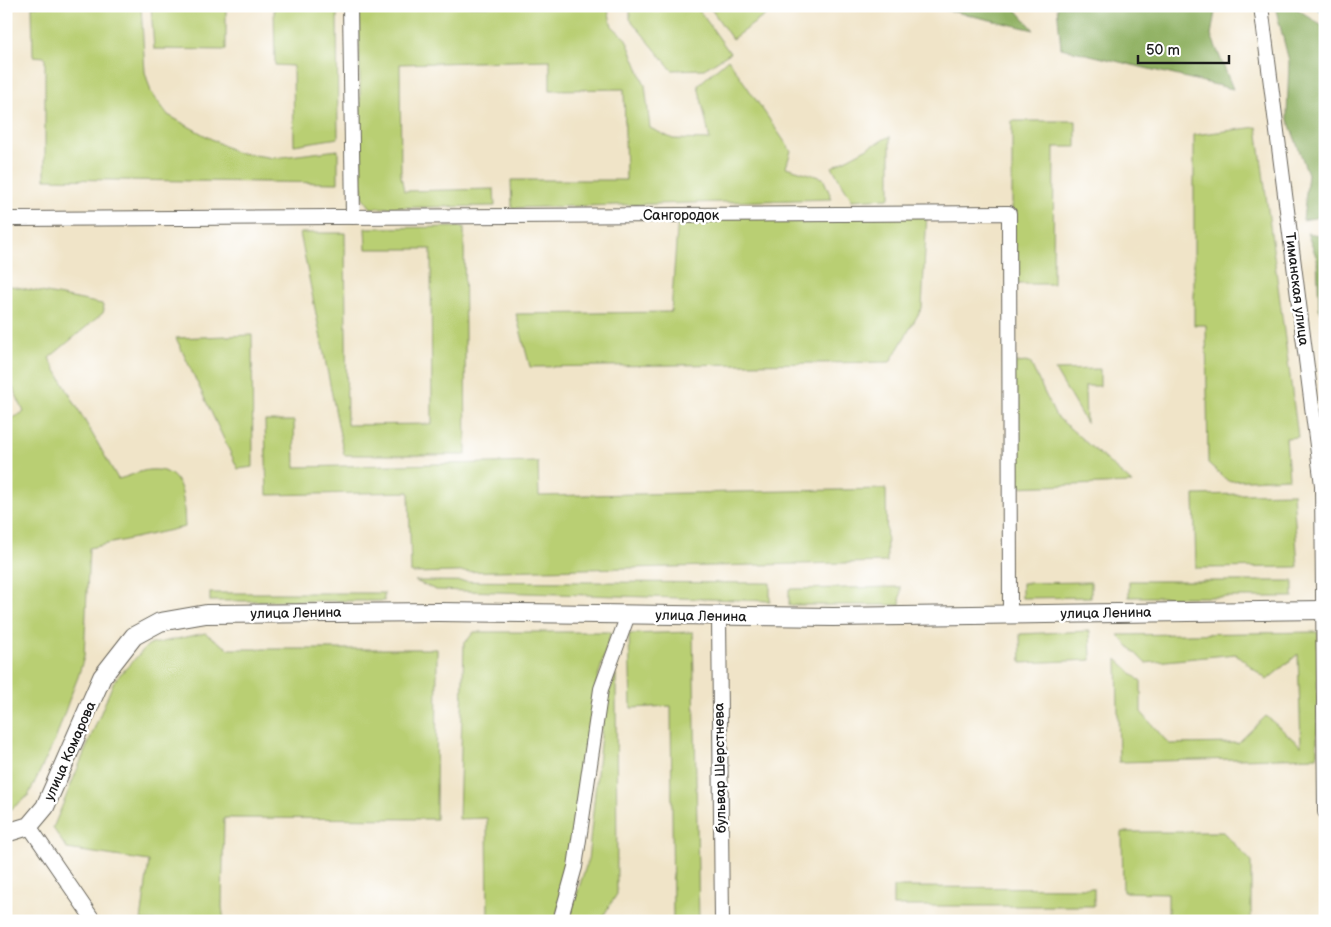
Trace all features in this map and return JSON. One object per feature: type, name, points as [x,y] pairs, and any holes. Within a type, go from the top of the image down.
[{"type":"main road","name":"улица Ленина","points":[[102,678],[134,636],[160,622],[206,614],[438,612],[833,617],[1324,610]]},
{"type":"main road","name":"улица Комарова","points":[[29,826],[45,807],[102,678]]},
{"type":"main road","points":[[6,833],[29,826]]},
{"type":"street","points":[[350,6],[354,217]]},
{"type":"street","name":"Тиманская улица","points":[[1260,6],[1322,485],[1325,812]]},
{"type":"street","name":"Сангородок","points":[[6,221],[13,219],[1010,213],[1010,615]]},
{"type":"street","points":[[560,921],[575,867],[601,689],[628,615]]},
{"type":"street","name":"бульвар Шерстнева","points":[[718,616],[722,921]]},
{"type":"street","points":[[29,826],[94,921]]},
{"type":"green space","points":[[32,6],[141,6],[145,72],[151,92],[168,115],[235,152],[274,158],[338,150],[338,183],[45,179],[45,57],[33,56]]},
{"type":"green space","points":[[151,6],[226,6],[226,50],[154,49]]},
{"type":"green space","points":[[274,6],[337,6],[338,138],[294,145],[293,66],[275,65]]},
{"type":"green space","points":[[359,6],[607,6],[612,26],[626,39],[645,85],[650,128],[673,139],[710,140],[698,85],[728,59],[791,151],[786,167],[823,178],[832,199],[512,208],[511,180],[626,180],[624,89],[550,90],[550,60],[400,64],[401,176],[404,191],[494,189],[495,206],[371,208],[363,198],[361,177]]},
{"type":"green space","points":[[630,6],[696,6],[730,53],[704,69],[672,70],[630,19]]},
{"type":"green space","points":[[709,6],[776,6],[777,7],[732,39]]},
{"type":"green space","points":[[929,6],[1013,6],[1034,30]]},
{"type":"green space","points":[[1057,6],[1216,6],[1211,35],[1233,89],[1061,48]]},
{"type":"green space","points":[[1275,6],[1293,6],[1325,28],[1325,216],[1303,220],[1308,174],[1287,117],[1289,61]]},
{"type":"green space","points":[[1012,121],[1076,121],[1076,147],[1054,147],[1053,284],[1012,284]]},
{"type":"green space","points":[[1257,127],[1298,437],[1286,438],[1289,478],[1228,481],[1208,463],[1206,325],[1194,325],[1194,135]]},
{"type":"green space","points":[[890,136],[890,198],[852,200],[832,167]]},
{"type":"green space","points":[[927,213],[922,308],[890,362],[530,367],[516,314],[671,312],[678,216]]},
{"type":"green space","points":[[464,227],[466,455],[344,455],[300,233],[345,233],[347,425],[432,424],[431,249],[366,249],[365,228]]},
{"type":"green space","points":[[1307,233],[1325,236],[1325,321],[1319,308],[1317,259]]},
{"type":"green space","points":[[6,285],[102,304],[103,313],[49,358],[118,479],[149,470],[170,474],[177,480],[183,497],[185,527],[89,548],[84,657],[78,677],[56,738],[28,796],[6,813],[6,421],[24,412],[6,373]]},
{"type":"green space","points":[[252,335],[253,467],[238,469],[176,338]]},
{"type":"green space","points":[[1030,362],[1055,415],[1132,483],[1013,487],[1012,363]]},
{"type":"green space","points":[[1100,369],[1100,386],[1085,386],[1086,423],[1055,370]]},
{"type":"green space","points":[[265,421],[294,421],[295,467],[538,462],[539,496],[886,489],[887,562],[411,573],[409,492],[267,495]]},
{"type":"green space","points":[[1293,493],[1298,567],[1196,568],[1194,495]]},
{"type":"green space","points":[[415,581],[770,583],[770,601],[436,590]]},
{"type":"green space","points":[[1129,581],[1293,581],[1293,597],[1129,597]]},
{"type":"green space","points":[[1091,582],[1091,597],[1022,598],[1022,583]]},
{"type":"green space","points":[[901,587],[900,605],[789,605],[789,589]]},
{"type":"green space","points":[[210,593],[384,593],[384,601],[210,601]]},
{"type":"green space","points":[[1090,631],[1091,660],[1021,663],[1020,634]]},
{"type":"green space","points":[[474,632],[611,632],[595,688],[571,864],[555,921],[488,921],[487,818],[459,819],[464,644]]},
{"type":"green space","points":[[693,632],[699,921],[673,921],[671,706],[631,708],[629,634]]},
{"type":"green space","points":[[1318,632],[1317,757],[1119,762],[1117,659],[1141,682],[1141,712],[1169,744],[1238,743],[1266,716],[1301,746],[1298,654],[1267,680],[1236,654],[1145,663],[1118,635]]},
{"type":"green space","points":[[205,633],[229,649],[437,649],[436,819],[224,818],[222,907],[224,921],[141,921],[149,861],[67,849],[53,828],[114,681],[148,645]]},
{"type":"green space","points":[[616,674],[617,894],[600,921],[568,921],[588,860],[604,706]]},
{"type":"green space","points":[[1122,832],[1223,832],[1251,861],[1251,921],[1168,921],[1168,893],[1123,892]]},
{"type":"green space","points":[[893,887],[1094,888],[1094,906],[893,906]]},
{"type":"waterway","points":[[1317,6],[1325,13]]}]
